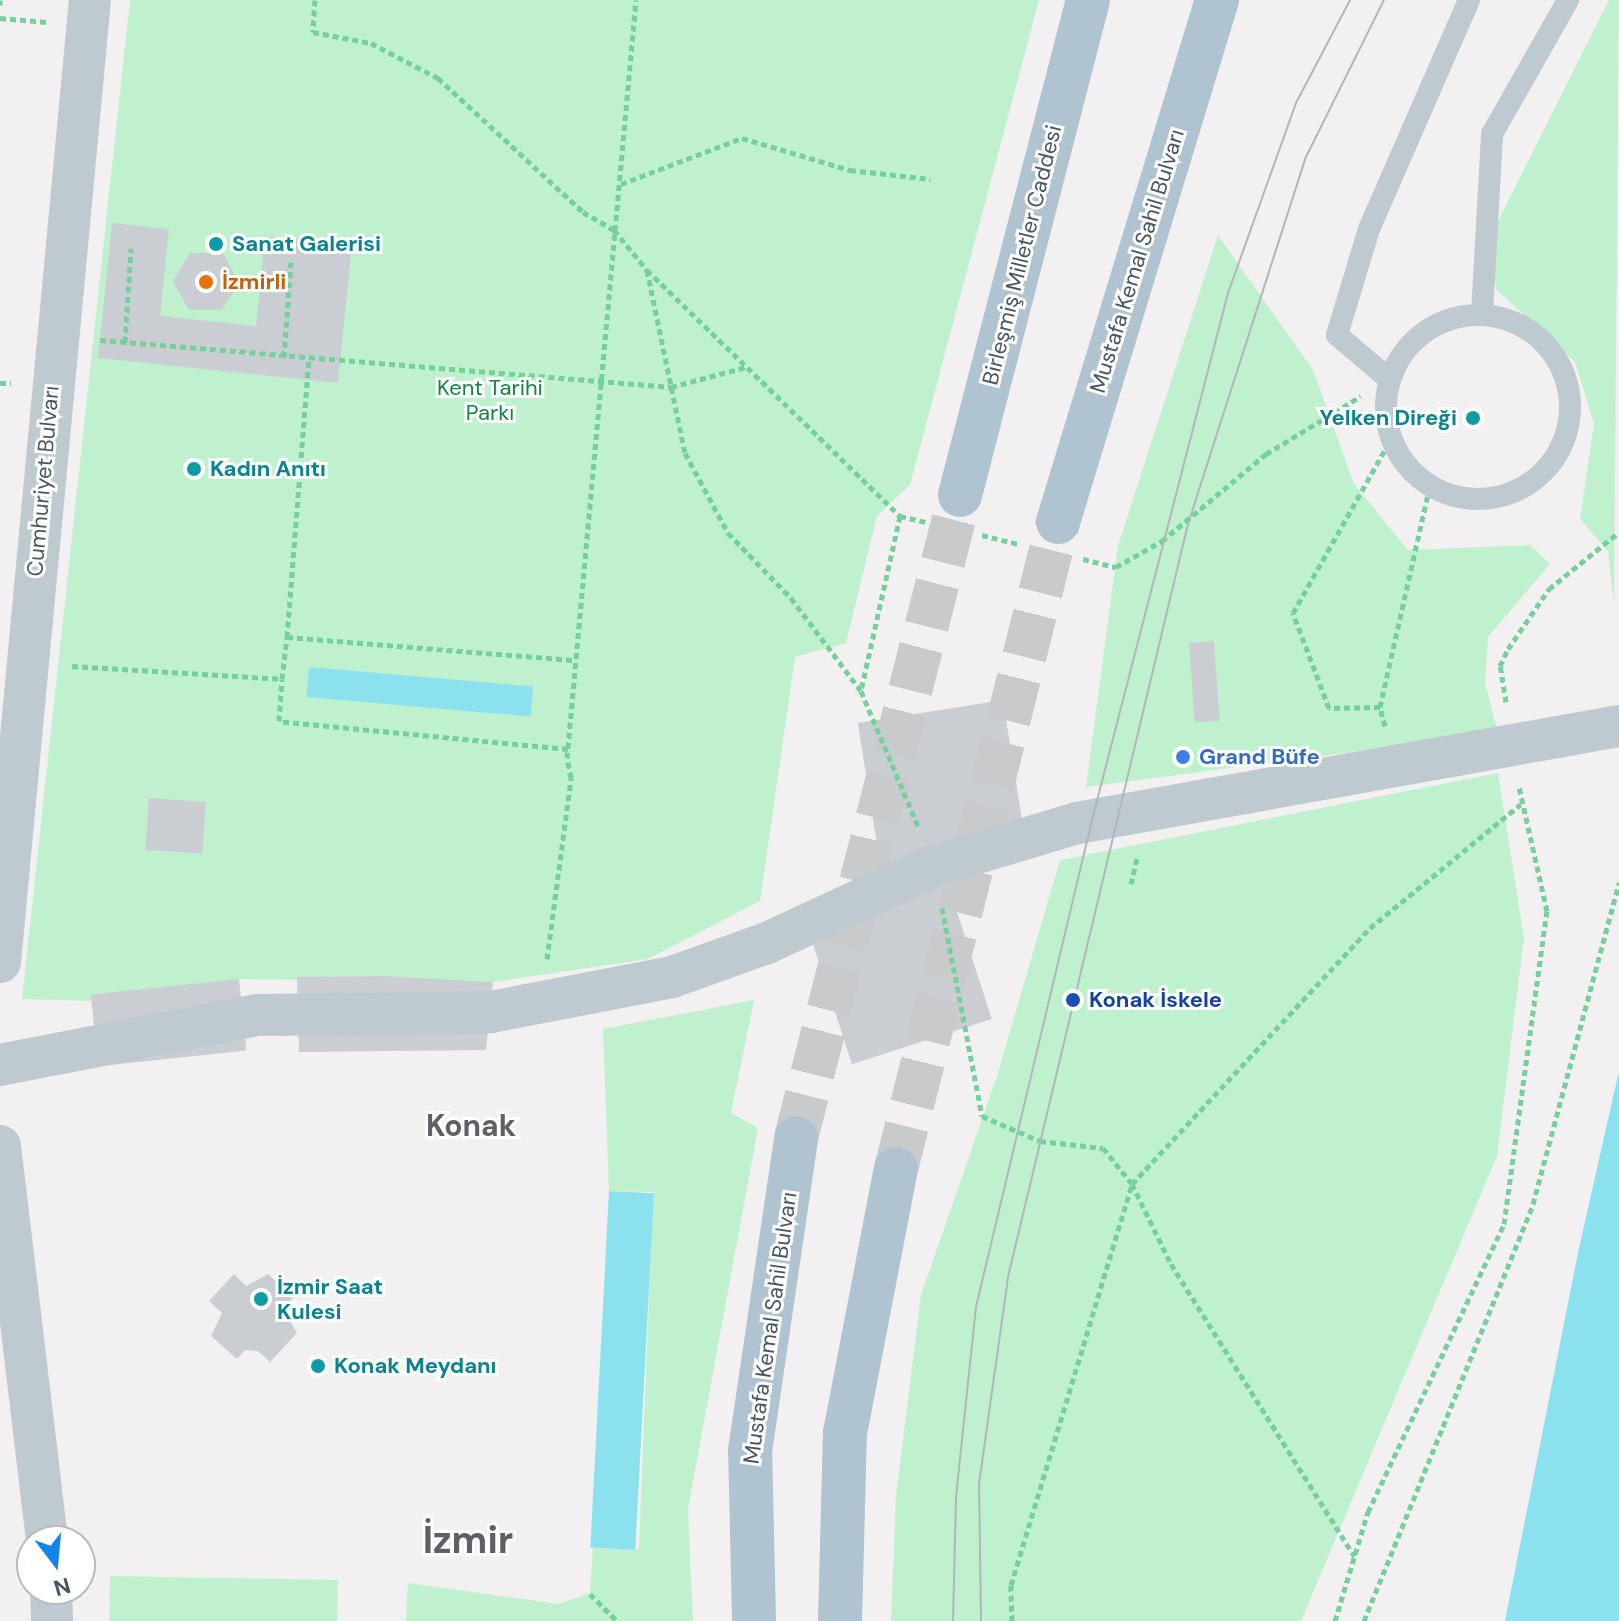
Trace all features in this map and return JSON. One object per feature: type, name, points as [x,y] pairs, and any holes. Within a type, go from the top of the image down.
[{"type":"main road","name":"Mustafa Kemal Sahil Bulvarı","points":[[1051,541],[1217,0]]},
{"type":"main road","name":"Birleşmiş Milletler Caddesi","points":[[956,517],[1088,5]]},
{"type":"main road","name":"Mustafa Kemal Sahil Bulvarı","points":[[753,1618],[750,1451],[796,1138]]},
{"type":"main road","points":[[840,1621],[837,1525],[845,1433],[896,1169]]},
{"type":"street","name":"Cumhuriyet Bulvarı","points":[[0,962],[55,337],[90,0]]},
{"type":"street","points":[[0,1065],[258,1015],[491,1012],[672,977],[767,943],[934,866],[1077,823],[1395,761],[1619,726]]},
{"type":"street","points":[[0,1146],[45,1525]]},
{"type":"lane","points":[[1389,379],[1337,335],[1369,229],[1469,0]]},
{"type":"lane","points":[[1482,314],[1492,134],[1568,0]]},
{"type":"lane","points":[[1482,314],[1512,320],[1558,359],[1569,388],[1562,448],[1518,490],[1489,499],[1430,486],[1391,439],[1389,379],[1424,332],[1482,314]]},
{"type":"lane","points":[[837,1525],[864,1621]]},
{"type":"path","points":[[315,0],[313,32],[371,43],[438,78],[583,212],[614,230],[647,270],[900,516],[956,517],[1051,541],[1116,567],[1188,524],[1266,454],[1389,379]]},
{"type":"path","points":[[542,1004],[636,0]]},
{"type":"path","points":[[621,184],[742,138],[850,170],[930,179]]},
{"type":"path","points":[[125,342],[131,248]]},
{"type":"path","points":[[284,357],[291,262]]},
{"type":"path","points":[[647,270],[685,453],[728,533],[791,598],[861,691],[934,866],[982,1116],[1040,1141],[1103,1148],[1132,1184],[1171,1264],[1354,1556]]},
{"type":"path","points":[[55,337],[671,387],[746,367]]},
{"type":"path","points":[[309,359],[279,721],[568,749]]},
{"type":"path","points":[[1380,707],[1329,708],[1293,613],[1391,439]]},
{"type":"path","points":[[1395,761],[1380,707],[1430,486]]},
{"type":"path","points":[[861,691],[900,516]]},
{"type":"path","points":[[1335,1621],[1368,1512],[1504,1224],[1547,911],[1521,804],[1500,666],[1549,589],[1619,532]]},
{"type":"path","points":[[287,637],[576,660]]},
{"type":"path","points":[[27,664],[282,679]]},
{"type":"path","points":[[1012,1621],[1011,1585],[1132,1184],[1370,928],[1521,804]]},
{"type":"path","points":[[1364,1621],[1533,1204],[1619,882]]},
{"type":"path","points":[[590,1594],[617,1621]]},
{"type":"green space","name":"Kent Tarihi Parkı","points":[[130,0],[1039,0],[910,485],[877,516],[846,643],[795,657],[760,901],[648,959],[493,982],[239,979],[92,1001],[22,999]]},
{"type":"green space","points":[[1609,0],[1619,0],[1614,605],[1608,551],[1580,519],[1594,424],[1575,362],[1496,289],[1490,237]]},
{"type":"green space","points":[[1218,235],[1313,370],[1354,484],[1408,550],[1530,545],[1550,564],[1488,637],[1485,683],[1498,733],[1086,787],[1118,546]]},
{"type":"green space","points":[[1498,773],[1524,938],[1497,1156],[1301,1621],[891,1621],[896,1496],[921,1295],[997,1076],[1060,860]]},
{"type":"green space","points":[[754,1000],[731,1113],[758,1128],[688,1509],[693,1621],[406,1621],[408,1583],[559,1604],[590,1593],[593,1548],[639,1549],[653,1192],[609,1191],[603,1029]]},
{"type":"green space","points":[[110,1576],[338,1580],[337,1621],[109,1621]]},
{"type":"water","points":[[309,667],[533,687],[531,716],[306,697]]},
{"type":"water","points":[[1619,1071],[1619,1621],[1505,1621],[1579,1248]]},
{"type":"water","points":[[609,1191],[654,1193],[635,1550],[590,1548]]},
{"type":"building","points":[[112,223],[169,229],[160,316],[256,326],[265,236],[352,245],[338,383],[98,358]]},
{"type":"building","name":"İzmirli","points":[[190,253],[223,253],[239,283],[222,310],[189,310],[173,282]]},
{"type":"building","points":[[1214,641],[1220,721],[1195,723],[1189,643]]},
{"type":"building","points":[[1003,700],[1026,844],[881,867],[858,723]]},
{"type":"building","points":[[149,798],[206,802],[202,854],[145,850]]},
{"type":"building","points":[[947,881],[992,1019],[852,1064],[807,926]]},
{"type":"building","points":[[381,976],[493,982],[486,1050],[299,1052],[297,977]]},
{"type":"building","points":[[239,979],[247,1051],[98,1066],[91,995]]},
{"type":"building","points":[[234,1274],[246,1286],[268,1274],[293,1298],[283,1309],[297,1333],[270,1362],[258,1351],[245,1350],[237,1359],[211,1336],[222,1313],[209,1301]]},
{"type":"tunnel","points":[[796,1138],[960,495]]},
{"type":"tunnel","points":[[896,1169],[1058,522]]},
{"type":"tram line","points":[[953,1621],[956,1497],[976,1307],[1092,820],[1228,293],[1296,103],[1350,0]]},
{"type":"tram line","points":[[981,1621],[979,1484],[1008,1277],[1188,524],[1305,159],[1384,0]]},
{"type":"place","name":"Sanat Galerisi","points":[[216,244]]},
{"type":"place","name":"İzmirli","points":[[206,282]]},
{"type":"place","name":"Yelken Direği","points":[[1473,418]]},
{"type":"place","name":"Kadın Anıtı","points":[[194,469]]},
{"type":"place","name":"Grand Büfe","points":[[1183,757]]},
{"type":"place","name":"Konak İskele","points":[[1073,1000]]},
{"type":"place","name":"İzmir Saat Kulesi","points":[[261,1299]]},
{"type":"place","name":"Konak Meydanı","points":[[318,1366]]},
{"type":"district","name":"Konak","points":[[471,1126]]},
{"type":"district","name":"İzmir","points":[[468,1541]]}]
